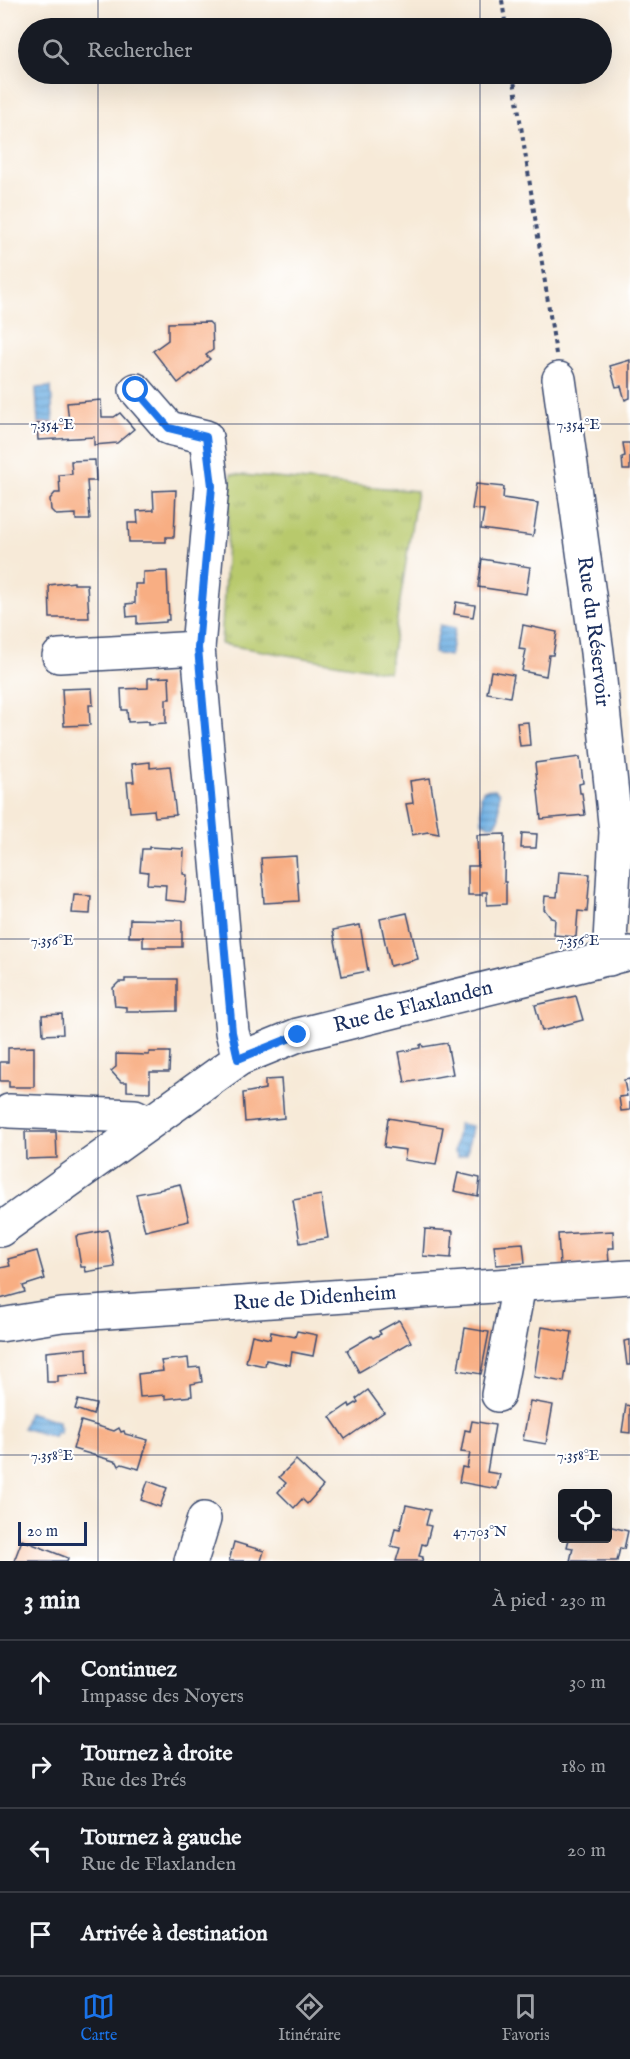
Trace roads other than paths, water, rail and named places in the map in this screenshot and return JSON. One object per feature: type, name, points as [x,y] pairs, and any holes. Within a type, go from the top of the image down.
[{"type":"street","name":"Rue du Réservoir","points":[[559,379],[597,652],[616,832],[620,956]]},
{"type":"street","points":[[136,390],[169,428],[206,437],[212,486],[198,648],[232,1032],[238,1059]]},
{"type":"street","points":[[59,656],[198,648]]},
{"type":"street","name":"Rue de Flaxlanden","points":[[0,1230],[238,1059],[298,1035],[620,956]]},
{"type":"street","points":[[9,1111],[135,1116],[149,1123]]},
{"type":"street","name":"Rue de Didenheim","points":[[0,1325],[74,1314],[630,1277]]},
{"type":"street","points":[[498,1395],[519,1285]]},
{"type":"street","points":[[191,1561],[204,1520]]},
{"type":"water","points":[[51,387],[53,422],[38,423],[36,388]]},
{"type":"water","points":[[440,625],[455,628],[450,656],[434,653]]},
{"type":"water","points":[[495,789],[499,793],[499,819],[495,825],[488,825],[482,822],[481,795],[484,790]]},
{"type":"water","points":[[459,1124],[472,1126],[467,1154],[458,1157],[454,1152]]},
{"type":"water","points":[[28,1412],[59,1421],[58,1426],[61,1427],[59,1433],[56,1432],[54,1437],[23,1428]]}]
